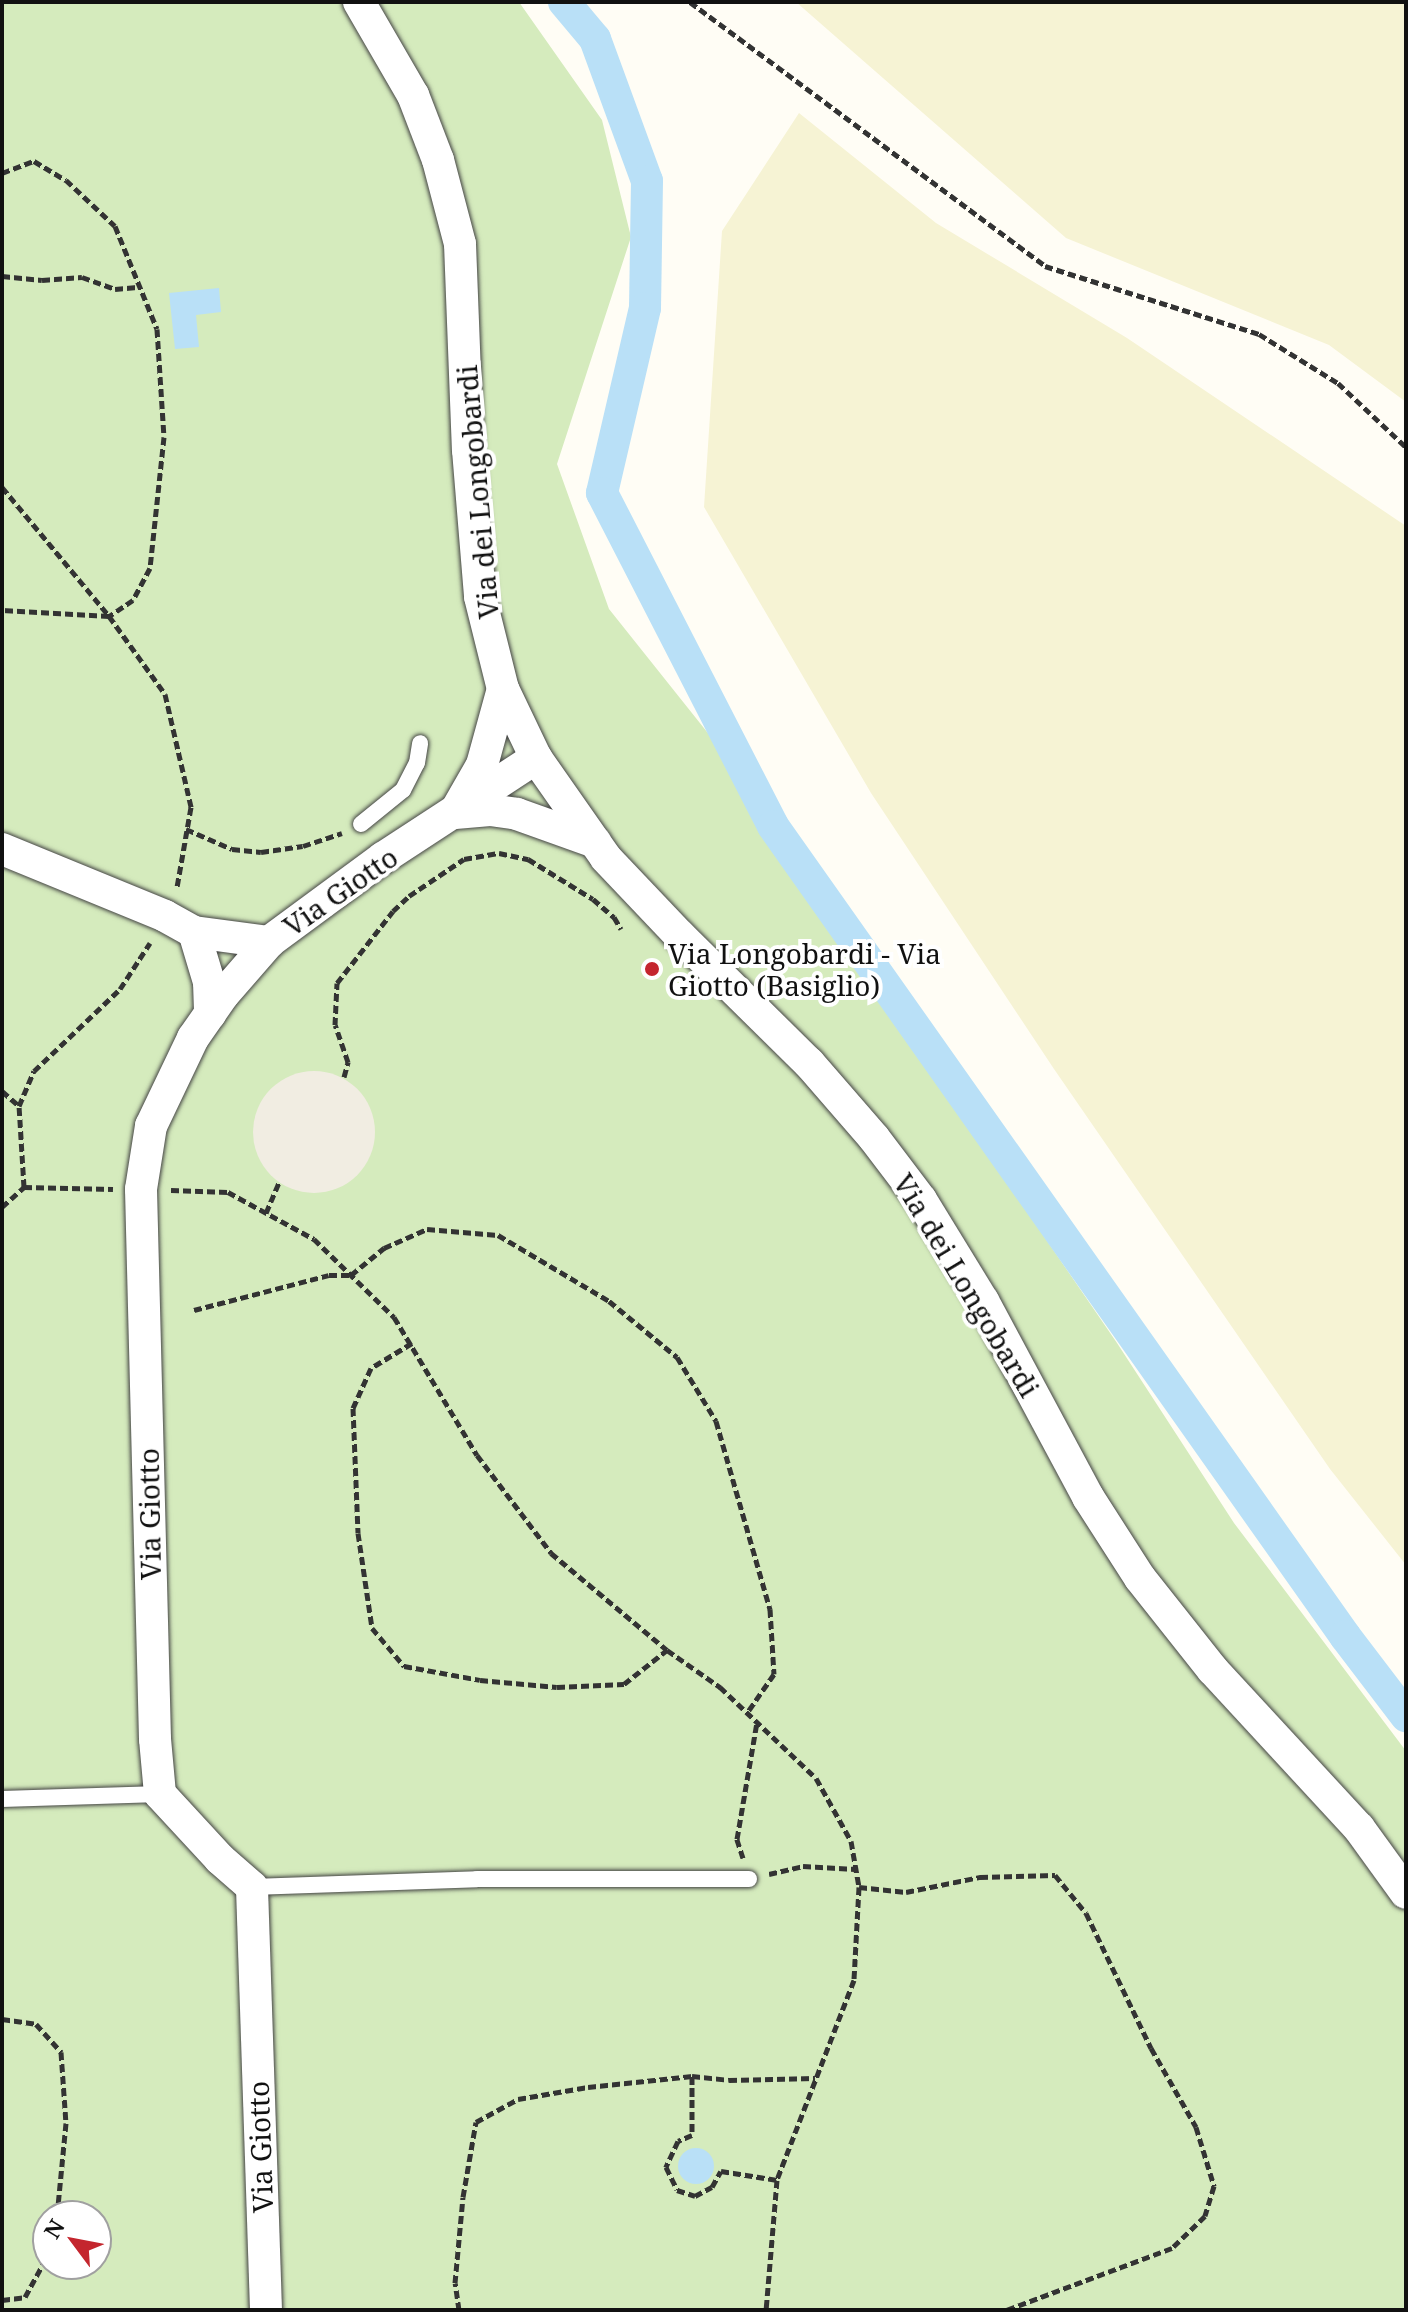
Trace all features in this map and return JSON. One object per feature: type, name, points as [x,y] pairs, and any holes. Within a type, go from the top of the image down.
[{"type":"street","name":"Via dei Longobardi","points":[[359,2],[413,95],[438,160],[460,244],[468,450],[480,597],[503,689],[536,758],[595,842],[680,936],[809,1063],[874,1138],[921,1200],[975,1288],[1088,1497],[1140,1578],[1213,1670],[1359,1828],[1406,1893]]},
{"type":"street","name":"Via Giotto","points":[[455,813],[482,765],[503,689]]},
{"type":"street","name":"Via Giotto","points":[[160,1794],[155,1739],[141,1189],[151,1126],[169,1082],[210,1014],[269,942],[383,858],[536,758]]},
{"type":"street","name":"Via Giotto","points":[[455,813],[490,810],[517,814],[595,842]]},
{"type":"street","points":[[2,849],[165,916],[194,932],[269,942]]},
{"type":"street","points":[[194,932],[209,982],[210,1014]]},
{"type":"street","points":[[160,1794],[220,1859],[252,1887]]},
{"type":"street","name":"Via Giotto","points":[[252,1887],[266,2310]]},
{"type":"lane","points":[[361,824],[403,790],[417,763],[420,743]]},
{"type":"lane","points":[[2,1799],[160,1794]]},
{"type":"lane","points":[[252,1887],[477,1879],[749,1879]]},
{"type":"path","points":[[690,2],[1045,266],[1259,334],[1338,383],[1406,447]]},
{"type":"path","points":[[2,173],[34,161],[66,180],[115,226],[157,329],[164,437],[150,568],[133,600],[109,616],[2,610]]},
{"type":"path","points":[[2,276],[42,280],[82,277],[115,289],[140,287]]},
{"type":"path","points":[[2,487],[109,616],[165,694],[191,807],[177,888],[165,916],[120,989],[34,1071],[19,1106],[24,1187]]},
{"type":"path","points":[[186,829],[232,849],[261,852],[303,846],[361,824]]},
{"type":"path","points":[[344,1077],[348,1062],[335,1025],[337,983],[359,951],[409,896],[464,859],[499,853],[528,859],[567,880],[614,917],[621,929]]},
{"type":"path","points":[[403,886],[409,896]]},
{"type":"path","points":[[2,1091],[19,1106]]},
{"type":"path","points":[[266,1213],[279,1183]]},
{"type":"path","points":[[2,1207],[24,1187],[228,1192],[314,1239],[394,1317],[477,1455],[551,1553],[667,1650],[720,1687],[816,1778],[851,1841],[859,1887],[854,1980],[777,2180],[766,2310]]},
{"type":"path","points":[[194,1310],[329,1275],[351,1275],[384,1248],[427,1229],[498,1235],[609,1301],[677,1357],[716,1421],[770,1609],[774,1674],[747,1713]]},
{"type":"path","points":[[412,1343],[371,1368],[353,1408],[358,1533],[372,1628],[404,1666],[480,1680],[557,1687],[624,1684],[667,1650]]},
{"type":"path","points":[[757,1722],[737,1839],[749,1879],[803,1866],[855,1869]]},
{"type":"path","points":[[859,1887],[906,1892],[980,1877],[1055,1875],[1086,1913],[1151,2048],[1196,2127],[1214,2186],[1205,2216],[1172,2248],[1006,2310]]},
{"type":"path","points":[[2,2019],[36,2024],[61,2052],[66,2123],[59,2200]]},
{"type":"path","points":[[459,2310],[455,2283],[463,2197],[476,2122],[518,2099],[588,2087],[692,2076],[729,2080],[815,2078]]},
{"type":"path","points":[[692,2076],[692,2135],[678,2141],[666,2167],[677,2190],[695,2196],[712,2187],[721,2171],[777,2180]]},
{"type":"path","points":[[2,2300],[25,2297],[34,2280]]},
{"type":"shaded area","points":[[796,2],[1406,2],[1406,402],[1329,345],[1066,238]]},
{"type":"shaded area","points":[[799,113],[936,223],[1127,338],[1406,526],[1406,1565],[1330,1469],[1054,1069],[871,793],[704,507],[722,231]]},
{"type":"shaded area","points":[[314,1071],[338,1075],[357,1089],[371,1108],[375,1132],[371,1156],[357,1175],[338,1189],[314,1193],[290,1189],[271,1175],[257,1156],[253,1132],[257,1108],[271,1089],[290,1075]]},
{"type":"green space","points":[[2,2],[519,2],[602,120],[631,237],[557,464],[609,609],[723,752],[826,918],[1117,1343],[1234,1523],[1406,1751],[1406,2310],[2,2310]]},
{"type":"water","points":[[219,288],[221,312],[196,315],[199,347],[175,349],[169,293]]},
{"type":"water","points":[[696,2148],[709,2153],[714,2166],[709,2179],[696,2184],[683,2179],[678,2166],[683,2153]]},
{"type":"waterway","points":[[564,2],[595,39],[647,181],[645,308],[602,493],[773,826],[1345,1636],[1406,1716]]},
{"type":"place","name":"Via Longobardi - Via Giotto (Basiglio)","points":[[652,969]]}]
